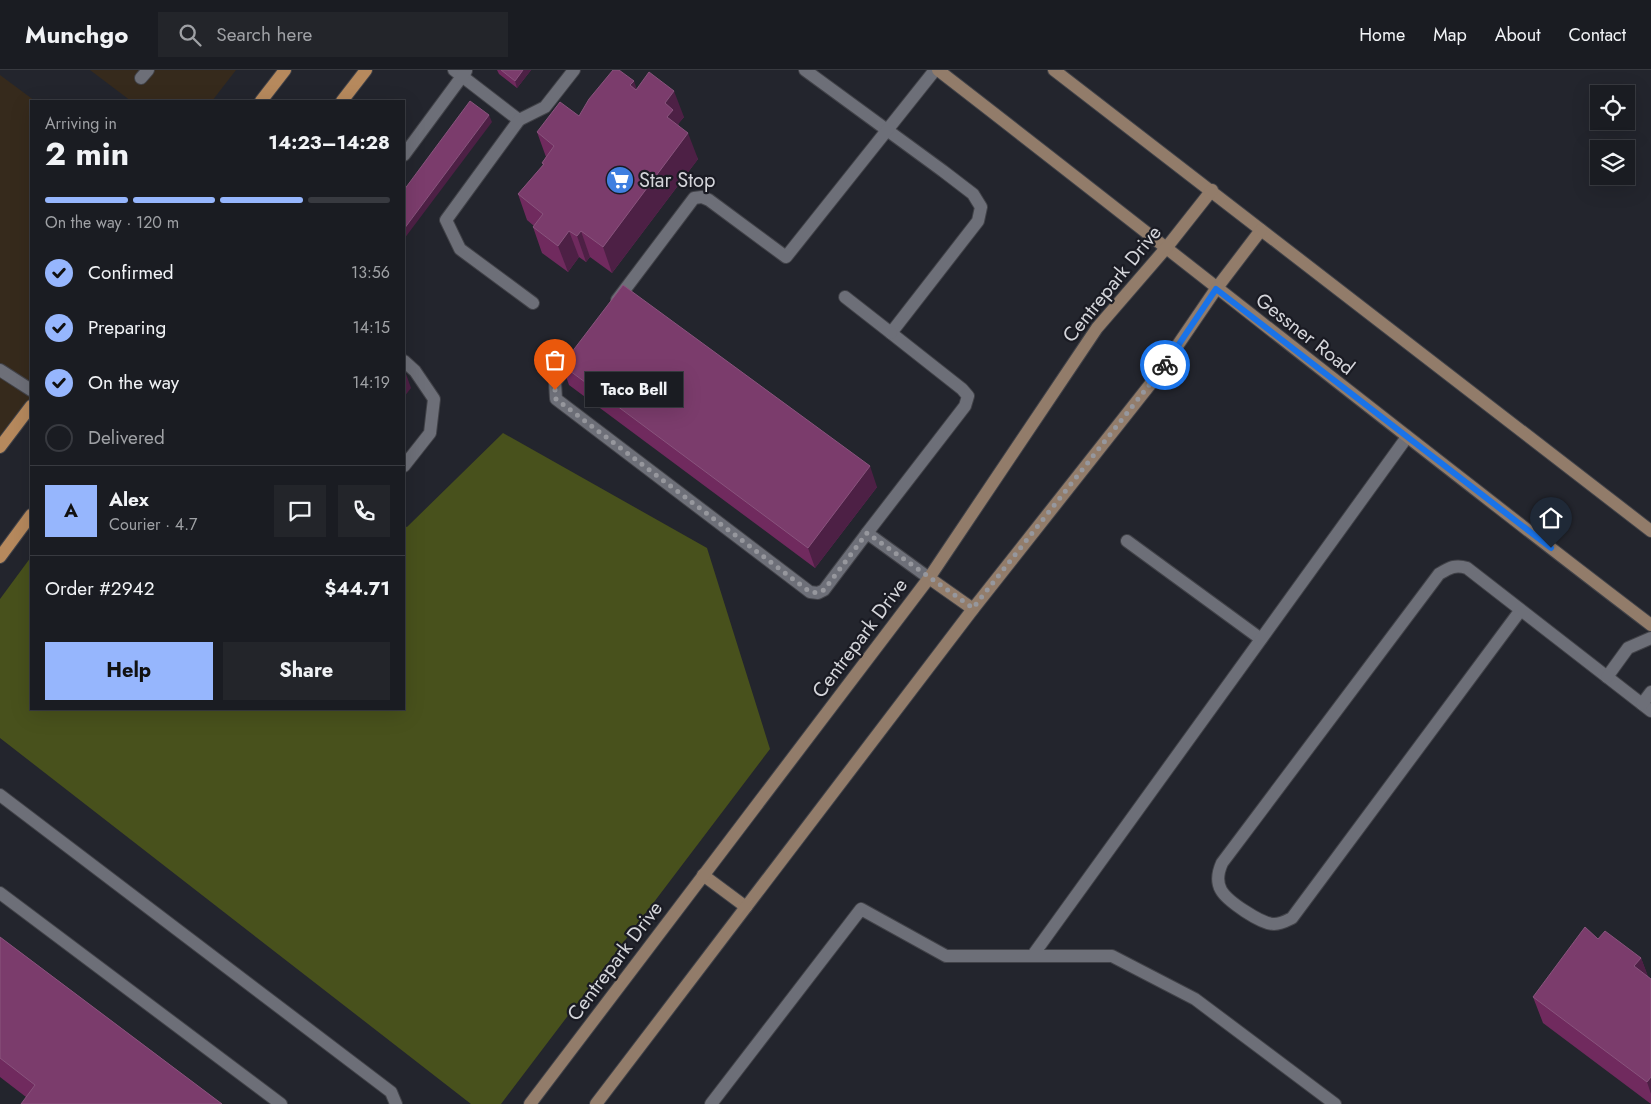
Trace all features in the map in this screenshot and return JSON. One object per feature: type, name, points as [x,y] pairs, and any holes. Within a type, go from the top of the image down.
[{"type":"main road","points":[[262,100],[285,70]]},
{"type":"main road","points":[[343,100],[366,70]]},
{"type":"main road","points":[[0,447],[30,407]]},
{"type":"main road","points":[[0,557],[30,516]]},
{"type":"street","name":"Gessner Road","points":[[936,70],[1167,247],[1216,289],[1406,437],[1651,624]]},
{"type":"street","points":[[1054,70],[1212,190],[1261,230],[1651,531]]},
{"type":"street","name":"Centrepark Drive","points":[[530,1104],[929,578],[1097,328],[1167,247],[1212,190]]},
{"type":"street","points":[[596,1104],[973,608],[1156,378],[1216,289],[1261,230]]},
{"type":"street","points":[[929,578],[973,608]]},
{"type":"street","points":[[704,875],[746,907]]},
{"type":"lane","points":[[533,303],[460,249],[446,220],[519,120],[545,108],[574,70]]},
{"type":"lane","points":[[805,70],[973,194],[981,207],[978,221],[891,333]]},
{"type":"lane","points":[[608,312],[694,198],[702,197],[709,200],[786,257],[936,70]]},
{"type":"lane","points":[[405,154],[461,72],[519,120]]},
{"type":"lane","points":[[578,351],[555,382],[556,399],[810,592],[818,593],[824,590],[966,406],[968,396],[962,389],[845,297]]},
{"type":"lane","points":[[405,362],[415,371],[434,399],[430,433],[405,465]]},
{"type":"lane","points":[[0,370],[30,389]]},
{"type":"lane","points":[[1033,956],[1406,437]]},
{"type":"lane","points":[[867,533],[929,578]]},
{"type":"lane","points":[[1126,540],[1261,639]]},
{"type":"lane","points":[[1520,611],[1292,918],[1282,923],[1272,924],[1259,920],[1231,901],[1221,890],[1217,875],[1222,863],[1439,574],[1458,566],[1467,568],[1646,707],[1651,692]]},
{"type":"lane","points":[[1607,677],[1628,648],[1651,638]]},
{"type":"lane","points":[[0,795],[391,1092],[396,1104]]},
{"type":"lane","points":[[0,893],[281,1104]]},
{"type":"lane","points":[[711,1104],[861,909],[946,956],[1112,956],[1195,998],[1335,1104]]},
{"type":"shaded area","points":[[90,70],[236,70],[213,100],[130,100]]},
{"type":"shaded area","points":[[0,75],[34,100],[30,100],[30,407],[0,447]]},
{"type":"green space","points":[[503,433],[707,548],[770,749],[501,1104],[471,1104],[0,738],[0,599],[30,558],[30,710],[405,710],[405,526],[407,527]]},
{"type":"building","points":[[501,70],[523,70],[515,81]]},
{"type":"building","name":"Star Stop","points":[[613,70],[619,70],[634,81],[630,85],[636,90],[649,72],[674,91],[665,103],[673,110],[667,117],[688,133],[603,247],[581,231],[577,236],[569,231],[558,246],[533,227],[543,214],[518,194],[544,164],[542,163],[554,146],[537,132],[560,102],[579,116],[589,99]]},
{"type":"building","points":[[470,101],[489,115],[405,228],[405,189]]},
{"type":"building","points":[[623,285],[870,466],[808,548],[562,365]]},
{"type":"building","points":[[1585,927],[1598,939],[1605,931],[1641,958],[1634,966],[1651,979],[1651,1077],[1647,1082],[1533,997]]},
{"type":"building","points":[[0,937],[222,1104],[21,1104],[35,1085],[0,1058]]},
{"type":"way so far","points":[[555,390],[556,399],[810,592],[818,593],[824,590],[867,533],[973,608],[1165,365]]},
{"type":"place","name":"Star Stop","points":[[620,180]]},
{"type":"place","name":"Taco Bell","points":[[555,390]]},
{"type":"route","points":[[1165,365],[1216,289],[1551,548]]}]
